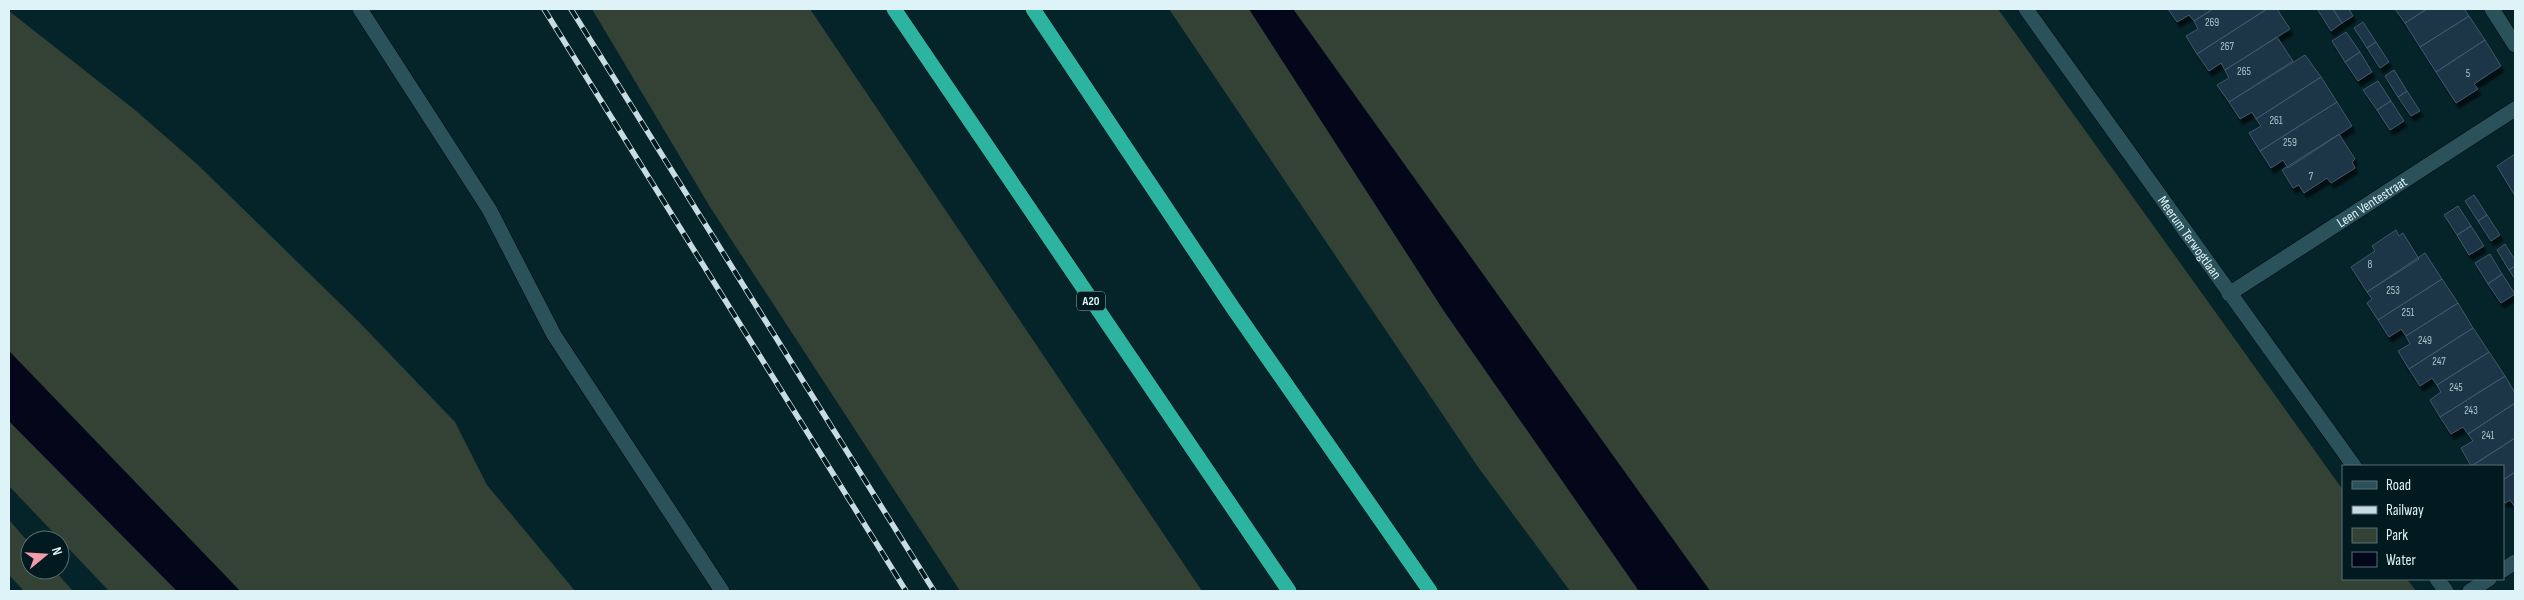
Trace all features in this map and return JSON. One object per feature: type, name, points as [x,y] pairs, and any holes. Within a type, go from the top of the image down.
[{"type":"highway","name":"A20","points":[[894,9],[1289,591]]},
{"type":"highway","points":[[1033,9],[1233,308],[1430,591]]},
{"type":"street","points":[[360,9],[489,209],[554,335],[722,591]]},
{"type":"street","name":"Meerum Terwogtlaan","points":[[2026,9],[2353,465]]},
{"type":"street","points":[[2492,9],[2515,45]]},
{"type":"street","name":"Leen Ventestraat","points":[[2229,294],[2515,109]]},
{"type":"street","points":[[2504,569],[2515,562]]},
{"type":"street","points":[[2437,580],[2446,591]]},
{"type":"street","points":[[2470,591],[2487,580]]},
{"type":"green space","points":[[592,9],[810,9],[1202,591],[960,591],[710,207]]},
{"type":"green space","points":[[1169,9],[1249,9],[1444,311],[1639,591],[1570,591],[1478,467]]},
{"type":"green space","points":[[1293,9],[1998,9],[2342,489],[2342,580],[2408,580],[2416,591],[1710,591]]},
{"type":"green space","points":[[9,11],[135,110],[198,165],[359,322],[455,422],[487,485],[575,591],[240,591],[9,351]]},
{"type":"green space","points":[[9,421],[177,591],[109,591],[70,550],[70,530],[51,530],[9,486]]},
{"type":"green space","points":[[9,520],[20,533],[20,580],[63,580],[73,591],[24,591],[9,575]]},
{"type":"water","points":[[1249,9],[1293,9],[1710,591],[1639,591],[1444,311]]},
{"type":"water","points":[[9,351],[240,591],[177,591],[9,421]]},
{"type":"building","points":[[2168,9],[2213,9],[2194,21],[2189,15],[2177,22]]},
{"type":"building","points":[[2213,9],[2267,9],[2197,54],[2186,36],[2198,29],[2194,21]]},
{"type":"building","points":[[2267,9],[2277,9],[2290,29],[2225,70],[2221,63],[2209,71],[2197,54]]},
{"type":"building","points":[[2333,9],[2342,23],[2331,31],[2318,10]]},
{"type":"building","points":[[2333,9],[2349,9],[2353,16],[2342,23]]},
{"type":"building","points":[[2395,9],[2427,9],[2405,23]]},
{"type":"building","points":[[2427,9],[2464,9],[2469,16],[2420,47],[2405,23]]},
{"type":"building","points":[[2469,16],[2485,40],[2436,72],[2420,47]]},
{"type":"building","points":[[2363,22],[2376,42],[2367,48],[2354,28]]},
{"type":"building","points":[[2346,32],[2360,52],[2345,62],[2332,41]]},
{"type":"building","points":[[2277,37],[2293,61],[2229,102],[2217,85],[2229,78],[2225,70]]},
{"type":"building","points":[[2485,40],[2501,66],[2474,84],[2478,89],[2456,103],[2436,72]]},
{"type":"building","points":[[2376,42],[2389,62],[2380,68],[2367,48]]},
{"type":"building","points":[[2360,52],[2372,72],[2358,81],[2345,62]]},
{"type":"building","points":[[2305,55],[2321,77],[2256,119],[2252,112],[2240,119],[2229,102]]},
{"type":"building","points":[[2394,70],[2407,91],[2398,97],[2385,76]]},
{"type":"building","points":[[2321,77],[2337,102],[2260,151],[2249,133],[2261,126],[2256,119]]},
{"type":"building","points":[[2378,81],[2391,101],[2377,110],[2363,90]]},
{"type":"building","points":[[2407,91],[2420,111],[2411,116],[2398,97]]},
{"type":"building","points":[[2391,101],[2404,121],[2390,130],[2377,110]]},
{"type":"building","points":[[2337,102],[2352,126],[2288,168],[2283,160],[2271,168],[2260,151]]},
{"type":"building","points":[[2339,134],[2355,159],[2352,162],[2355,168],[2331,183],[2327,178],[2304,193],[2299,185],[2293,188],[2282,170]]},
{"type":"building","points":[[2515,154],[2515,196],[2497,166]]},
{"type":"building","points":[[2474,195],[2487,215],[2478,221],[2465,201]]},
{"type":"building","points":[[2458,206],[2471,226],[2457,235],[2444,215]]},
{"type":"building","points":[[2487,215],[2500,235],[2491,241],[2478,221]]},
{"type":"building","points":[[2471,226],[2484,246],[2469,255],[2457,235]]},
{"type":"building","points":[[2396,230],[2399,236],[2403,233],[2419,259],[2367,292],[2351,267],[2375,251],[2372,246]]},
{"type":"building","points":[[2505,244],[2515,260],[2515,266],[2509,270],[2497,250]]},
{"type":"building","points":[[2425,253],[2442,279],[2378,320],[2367,303],[2372,299],[2367,292]]},
{"type":"building","points":[[2490,254],[2502,274],[2488,284],[2475,263]]},
{"type":"building","points":[[2515,266],[2515,279],[2509,270]]},
{"type":"building","points":[[2502,274],[2515,294],[2501,303],[2488,284]]},
{"type":"building","points":[[2442,279],[2458,303],[2406,336],[2401,329],[2389,337],[2378,320]]},
{"type":"building","points":[[2458,303],[2473,328],[2409,369],[2398,351],[2410,344],[2406,336]]},
{"type":"building","points":[[2473,328],[2489,352],[2437,385],[2432,378],[2420,386],[2409,369]]},
{"type":"building","points":[[2489,352],[2505,376],[2440,417],[2430,400],[2441,392],[2437,385]]},
{"type":"building","points":[[2505,376],[2515,393],[2515,403],[2468,434],[2463,427],[2451,434],[2440,417]]},
{"type":"building","points":[[2515,403],[2515,438],[2473,465],[2470,465],[2461,448],[2473,441],[2468,434]]},
{"type":"building","points":[[2515,438],[2515,472],[2504,479],[2504,465],[2474,465]]},
{"type":"building","points":[[2515,472],[2515,507],[2510,500],[2505,503],[2504,502],[2504,479]]},
{"type":"railway","points":[[544,9],[906,591]]},
{"type":"railway","points":[[571,9],[934,591]]}]
